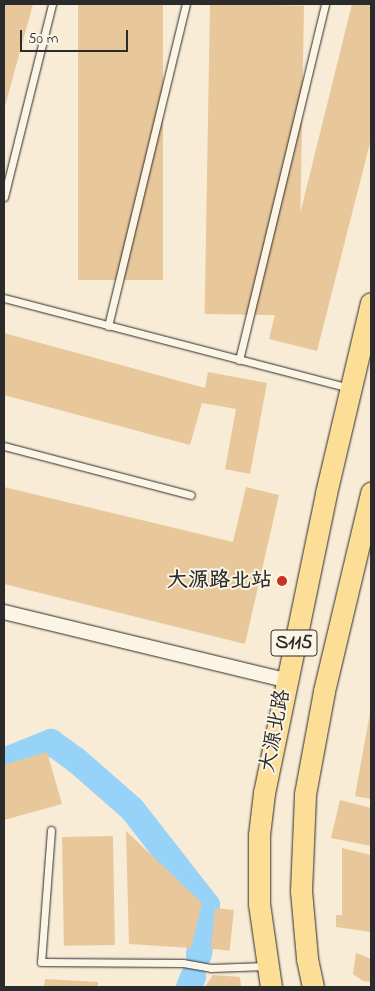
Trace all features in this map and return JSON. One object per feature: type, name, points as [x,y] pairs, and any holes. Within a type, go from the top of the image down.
[{"type":"main road","name":"大源北路","points":[[271,987],[266,966],[260,904],[259,835],[285,680],[350,388],[371,303]]},
{"type":"main road","name":"大源北路","points":[[313,987],[307,958],[301,891],[304,794],[324,691],[371,493]]},
{"type":"street","points":[[4,612],[285,680]]},
{"type":"lane","points":[[4,197],[52,4]]},
{"type":"lane","points":[[108,326],[186,4]]},
{"type":"lane","points":[[239,360],[326,4]]},
{"type":"lane","points":[[4,298],[350,388]]},
{"type":"lane","points":[[4,446],[191,495]]},
{"type":"lane","points":[[51,830],[41,962],[183,962],[211,968],[266,966]]},
{"type":"building","points":[[4,4],[33,4],[4,110]]},
{"type":"building","points":[[78,4],[163,4],[163,280],[78,280]]},
{"type":"building","points":[[210,4],[304,6],[299,316],[205,314]]},
{"type":"building","points":[[352,4],[371,4],[371,139],[317,351],[269,339]]},
{"type":"building","points":[[4,333],[205,388],[208,372],[267,383],[250,474],[225,469],[236,409],[202,403],[190,445],[4,395]]},
{"type":"building","points":[[4,487],[233,542],[246,487],[279,495],[245,644],[4,584]]},
{"type":"building","points":[[371,713],[371,799],[355,796]]},
{"type":"building","points":[[47,752],[62,804],[4,820],[4,765]]},
{"type":"building","points":[[340,800],[371,808],[371,846],[331,838]]},
{"type":"building","points":[[126,831],[202,903],[191,948],[129,944]]},
{"type":"building","points":[[113,836],[115,945],[64,946],[62,837]]},
{"type":"building","points":[[342,848],[371,855],[371,932],[336,927],[336,915],[342,915]]},
{"type":"building","points":[[215,908],[234,910],[230,951],[211,949]]},
{"type":"building","points":[[356,953],[371,959],[371,982],[363,981],[353,974]]},
{"type":"building","points":[[213,975],[240,977],[241,987],[205,987]]},
{"type":"building","points":[[45,979],[98,982],[98,987],[44,987]]},
{"type":"waterway","points":[[4,761],[51,742],[76,760],[132,809],[207,905],[199,954]]},
{"type":"waterway","points":[[189,987],[193,977]]},
{"type":"place","name":"大源路北站","points":[[282,581]]}]
